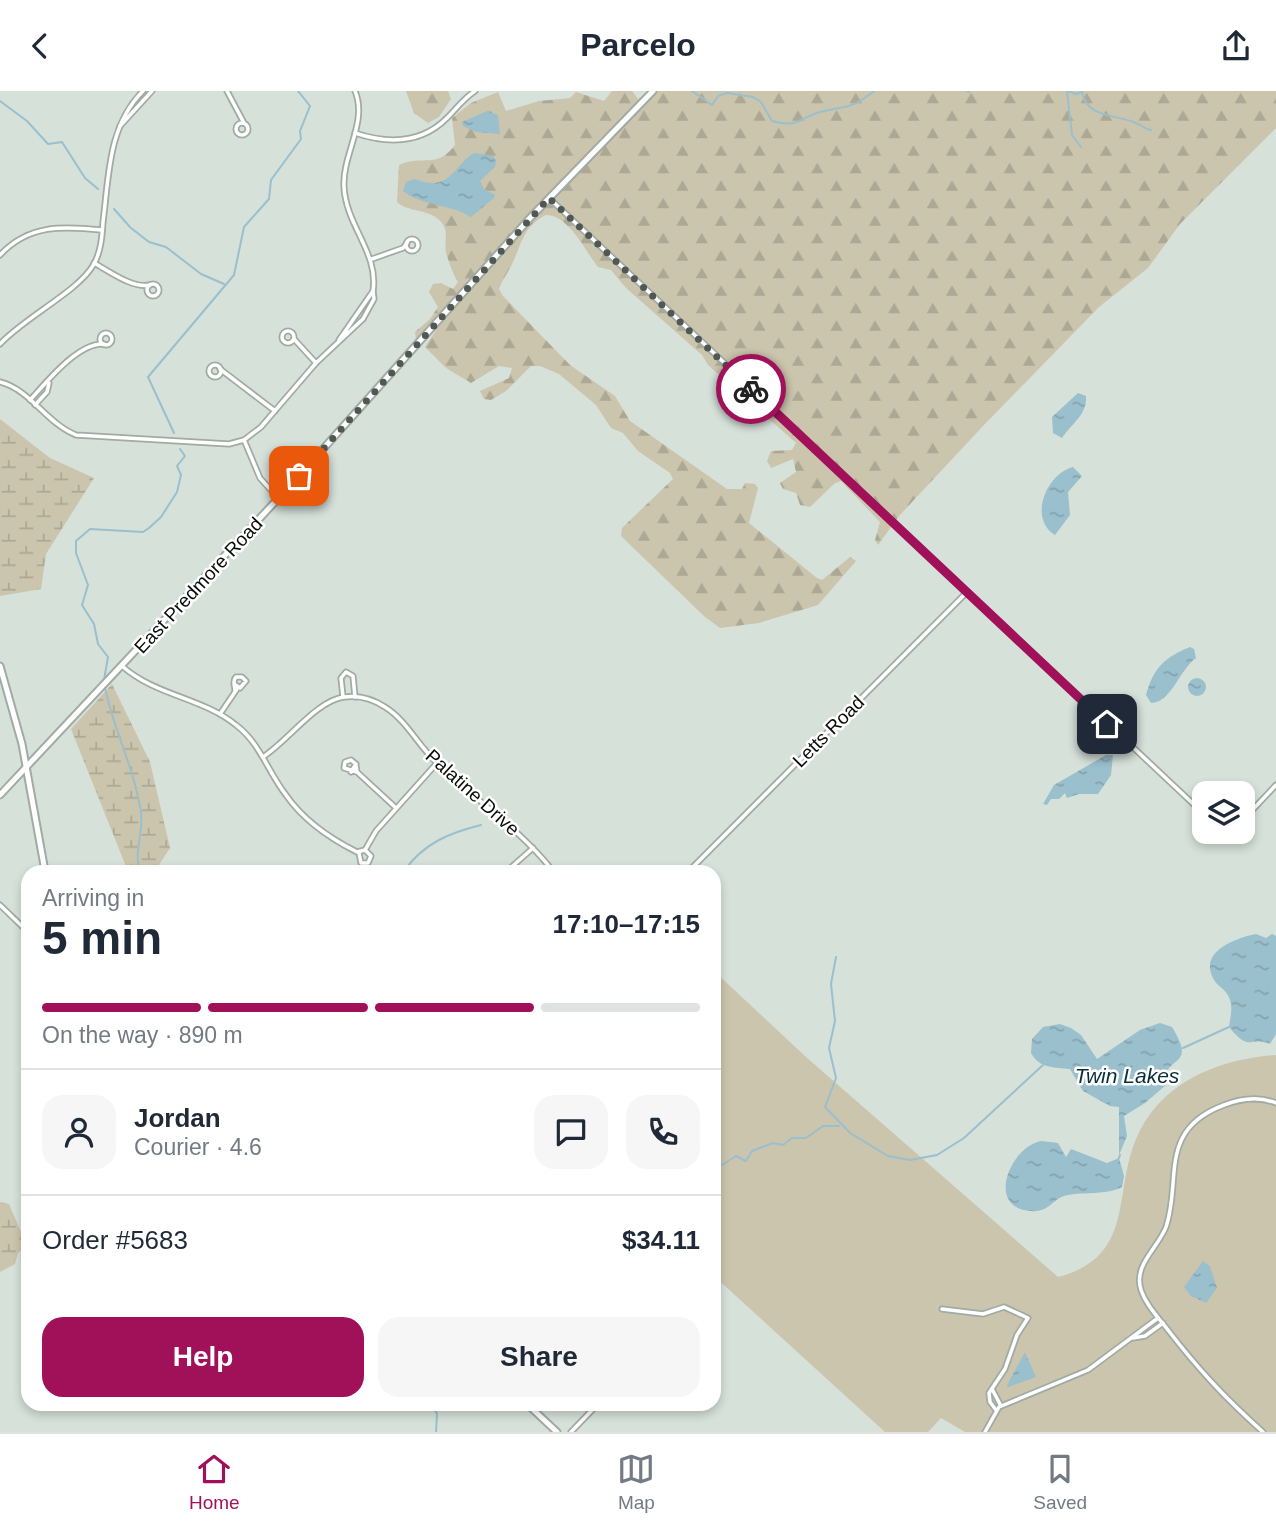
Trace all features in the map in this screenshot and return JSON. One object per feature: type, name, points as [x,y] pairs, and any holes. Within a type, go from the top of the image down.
[{"type":"street","points":[[0,344],[24,320],[77,283],[94,263],[102,230],[112,149],[124,114],[143,91]]},
{"type":"street","points":[[119,127],[152,91]]},
{"type":"street","points":[[227,91],[240,119],[248,127],[245,134],[237,132],[240,119]]},
{"type":"street","points":[[0,382],[13,387],[60,427],[84,437],[218,445],[244,440],[261,427],[316,363],[367,314],[374,299],[372,259],[352,225],[345,198],[346,159],[355,133],[359,106],[355,91]]},
{"type":"street","points":[[355,133],[392,141],[412,139],[440,124],[475,91]]},
{"type":"street","name":"East Predmore Road","points":[[0,795],[279,499],[549,198],[651,92]]},
{"type":"street","points":[[237,125],[244,123]]},
{"type":"street","points":[[549,198],[1192,803]]},
{"type":"street","points":[[0,255],[25,235],[51,227],[102,230]]},
{"type":"street","points":[[372,259],[403,248],[412,239],[418,244],[416,249],[403,248]]},
{"type":"street","points":[[407,243],[409,250]]},
{"type":"street","points":[[94,263],[144,287],[154,296],[159,291],[157,286],[144,287]]},
{"type":"street","points":[[148,292],[150,285]]},
{"type":"street","points":[[30,400],[69,360],[97,344],[111,342],[112,337],[105,333],[97,344]]},
{"type":"street","points":[[296,344],[283,340],[284,333],[292,333],[296,344],[316,363]]},
{"type":"street","points":[[100,338],[104,344]]},
{"type":"street","points":[[289,343],[294,338]]},
{"type":"street","points":[[225,375],[211,376],[209,369],[216,366],[225,375],[245,385],[275,411]]},
{"type":"street","points":[[218,376],[220,369]]},
{"type":"street","points":[[35,405],[47,392],[49,383]]},
{"type":"street","points":[[244,440],[260,478],[279,499]]},
{"type":"street","name":"Letts Road","points":[[695,865],[967,591]]},
{"type":"street","points":[[0,666],[12,703],[45,865]]},
{"type":"street","points":[[122,666],[154,688],[220,713],[249,736],[286,795],[305,817],[330,838],[359,853]]},
{"type":"street","points":[[343,697],[341,678],[348,672],[353,676],[355,697]]},
{"type":"street","points":[[220,713],[238,689],[246,683],[242,677],[236,677],[234,684],[238,689]]},
{"type":"street","name":"Palatine Drive","points":[[263,757],[290,738],[316,710],[343,697],[371,699],[387,708],[437,763],[502,817],[548,865]]},
{"type":"street","points":[[357,769],[351,772],[344,768],[347,761],[352,760],[357,769],[396,808]]},
{"type":"street","points":[[359,853],[365,850],[376,831],[437,763]]},
{"type":"street","points":[[1255,807],[1276,785]]},
{"type":"street","points":[[515,865],[533,848]]},
{"type":"street","points":[[359,853],[359,861],[366,864],[371,858],[365,850]]},
{"type":"street","points":[[0,905],[21,925]]},
{"type":"street","points":[[1263,1432],[1211,1385],[1145,1299],[1140,1277],[1142,1267],[1167,1224],[1171,1174],[1183,1139],[1205,1115],[1227,1104],[1253,1099],[1276,1103]]},
{"type":"street","points":[[942,1309],[988,1314],[1004,1307],[1028,1318],[989,1396],[996,1410]]},
{"type":"street","points":[[985,1432],[1001,1405],[1079,1375],[1158,1318]]},
{"type":"street","points":[[1131,1339],[1145,1336],[1163,1323]]},
{"type":"street","points":[[992,1389],[1001,1405]]},
{"type":"street","points":[[534,1411],[556,1432]]},
{"type":"street","points":[[571,1432],[591,1411]]},
{"type":"green space","points":[[406,91],[448,91],[451,99],[439,117],[428,123],[414,113]]},
{"type":"green space","points":[[612,91],[632,91],[638,99],[650,91],[1276,91],[1276,128],[1180,224],[1148,268],[1099,307],[983,426],[899,516],[878,545],[875,540],[880,522],[841,481],[835,483],[810,507],[800,505],[796,493],[783,489],[780,483],[796,472],[793,459],[771,468],[767,461],[771,451],[792,450],[796,443],[708,365],[702,355],[626,288],[611,270],[598,267],[576,235],[562,221],[546,215],[532,224],[500,286],[503,296],[570,365],[615,396],[630,421],[727,489],[742,489],[745,483],[755,484],[758,488],[749,523],[817,578],[822,580],[850,557],[856,561],[818,605],[759,623],[720,628],[705,617],[621,536],[622,528],[673,479],[670,473],[638,451],[623,433],[611,428],[596,405],[559,374],[540,366],[531,366],[506,391],[491,400],[484,399],[480,391],[509,378],[512,368],[499,366],[471,383],[446,368],[425,347],[445,317],[492,264],[488,262],[478,271],[416,340],[415,332],[430,319],[438,307],[429,292],[433,284],[441,283],[453,289],[458,282],[447,256],[446,232],[442,223],[433,216],[397,202],[399,165],[435,159],[448,153],[455,145],[452,118],[471,103],[498,92],[506,111],[539,101],[570,98],[576,92],[604,101]]},
{"type":"green space","points":[[0,419],[50,458],[94,478],[46,554],[41,589],[0,596]]},
{"type":"green space","points":[[112,684],[150,762],[170,848],[159,865],[125,865],[71,729]]},
{"type":"green space","points":[[721,978],[806,1057],[1058,1277],[1083,1268],[1099,1255],[1110,1239],[1117,1221],[1136,1139],[1160,1102],[1176,1088],[1213,1068],[1255,1057],[1276,1055],[1276,1432],[965,1432],[941,1418],[928,1432],[885,1432],[721,1282]]},
{"type":"green space","points":[[0,1202],[9,1204],[21,1232],[21,1251],[15,1264],[0,1272]]},
{"type":"water","points":[[487,111],[498,115],[500,134],[476,132],[463,126],[462,122]]},
{"type":"water","points":[[474,153],[493,156],[496,161],[495,167],[480,181],[484,189],[495,195],[471,217],[418,200],[403,191],[406,182],[414,179],[431,183],[444,180]]},
{"type":"water","points":[[1078,393],[1086,396],[1086,403],[1078,419],[1062,438],[1053,433],[1052,417]]},
{"type":"water","points":[[1073,467],[1082,476],[1068,492],[1070,515],[1055,535],[1047,528],[1043,519],[1044,498],[1055,478]]},
{"type":"water","points":[[1190,647],[1194,649],[1196,658],[1164,698],[1151,703],[1146,695],[1157,670],[1173,655]]},
{"type":"water","points":[[1193,678],[1201,678],[1206,687],[1204,694],[1193,696],[1188,691],[1188,683]]},
{"type":"water","points":[[1106,755],[1113,755],[1111,775],[1098,794],[1079,794],[1067,798],[1065,793],[1059,799],[1051,799],[1047,805],[1043,804],[1054,785]]},
{"type":"water","points":[[1256,934],[1266,938],[1272,934],[1276,936],[1276,1034],[1270,1044],[1246,1042],[1229,1027],[1230,1000],[1213,978],[1210,969],[1211,960],[1222,947]]},
{"type":"water","name":"Twin Lakes","points":[[1160,1023],[1172,1027],[1182,1048],[1179,1059],[1166,1071],[1163,1079],[1176,1069],[1180,1073],[1145,1103],[1124,1116],[1127,1136],[1119,1155],[1119,1107],[1110,1106],[1083,1091],[1070,1069],[1039,1062],[1031,1053],[1032,1039],[1043,1027],[1060,1024],[1081,1035],[1097,1059],[1140,1030]]},
{"type":"water","name":"Twin Lakes","points":[[1042,1141],[1058,1143],[1066,1157],[1071,1149],[1107,1163],[1119,1158],[1124,1176],[1122,1187],[1110,1191],[1063,1196],[1043,1210],[1031,1211],[1017,1207],[1009,1199],[1006,1189],[1007,1176],[1021,1153]]},
{"type":"water","points":[[1203,1261],[1210,1266],[1217,1288],[1206,1303],[1191,1296],[1184,1287]]},
{"type":"water","points":[[1025,1352],[1036,1377],[1008,1387],[1007,1385]]},
{"type":"waterway","points":[[174,433],[148,377],[234,275],[244,227],[269,199],[271,180],[301,139],[300,131],[310,106],[298,91]]},
{"type":"waterway","points":[[692,91],[712,105],[718,96],[727,93],[753,97],[761,102],[772,121],[789,124],[816,113],[861,101],[874,91]]},
{"type":"waterway","points":[[1067,91],[1072,135],[1081,147]]},
{"type":"waterway","points":[[1068,91],[1076,94],[1082,92],[1085,101],[1096,111],[1151,130]]},
{"type":"waterway","points":[[0,101],[27,121],[48,144],[62,142],[85,178],[98,189]]},
{"type":"waterway","points":[[114,209],[130,227]]},
{"type":"waterway","points":[[131,228],[149,242],[166,247],[201,274],[224,284]]},
{"type":"waterway","points":[[104,680],[108,657],[98,644],[94,624],[82,605],[88,585],[76,553],[76,541],[90,529],[143,532],[149,528],[161,517],[177,492],[181,475],[177,466],[185,456],[180,449]]},
{"type":"waterway","points":[[105,688],[138,797],[142,820],[138,865]]},
{"type":"waterway","points":[[409,865],[420,853],[438,841],[481,825]]},
{"type":"waterway","points":[[836,957],[831,984],[835,1021],[829,1048],[836,1078],[825,1107],[850,1133],[888,1156],[910,1160],[937,1155],[964,1138],[1043,1065]]},
{"type":"waterway","points":[[1183,1048],[1229,1027]]},
{"type":"waterway","points":[[721,1166],[736,1156],[746,1161],[752,1151],[773,1143],[783,1145],[792,1138],[806,1138],[823,1126],[839,1126]]},
{"type":"waterway","points":[[435,1411],[436,1432]]},
{"type":"way so far","points":[[299,476],[549,198],[751,389]]},
{"type":"route","points":[[751,389],[1107,724]]}]
